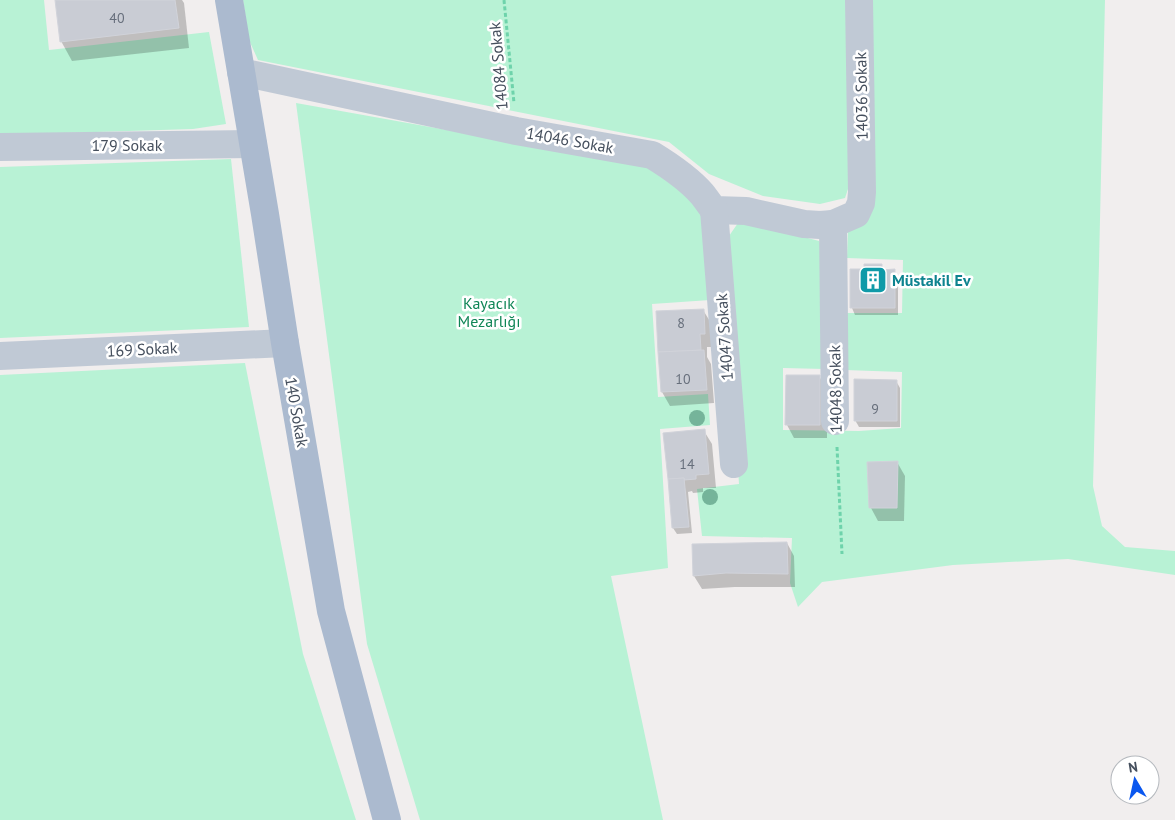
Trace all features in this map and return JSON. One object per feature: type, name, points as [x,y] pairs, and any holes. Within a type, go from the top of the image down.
[{"type":"main road","name":"140 Sokak","points":[[229,0],[331,611],[387,820]]},
{"type":"street","name":"14036 Sokak","points":[[833,224],[856,214],[861,204],[858,0]]},
{"type":"street","name":"14046 Sokak","points":[[241,72],[516,130],[652,155],[670,166],[689,182],[702,194],[714,210]]},
{"type":"street","name":"179 Sokak","points":[[0,146],[253,144]]},
{"type":"street","points":[[714,210],[746,211],[804,224],[833,224]]},
{"type":"street","name":"14047 Sokak","points":[[714,210],[734,464]]},
{"type":"street","name":"14048 Sokak","points":[[833,224],[835,421]]},
{"type":"street","name":"169 Sokak","points":[[0,356],[285,343]]},
{"type":"path","name":"14084 Sokak","points":[[504,0],[516,130]]},
{"type":"path","name":"14048 Sokak","points":[[835,421],[842,554]]},
{"type":"green space","points":[[0,0],[44,0],[49,50],[209,32],[226,124],[193,129],[0,135]]},
{"type":"green space","points":[[243,0],[847,0],[854,171],[845,198],[820,204],[763,196],[709,174],[669,142],[258,60],[249,40]]},
{"type":"green space","points":[[872,0],[1105,0],[1093,486],[1102,526],[1125,547],[1175,551],[1175,575],[1068,559],[953,565],[822,582],[798,607],[790,583],[792,538],[702,536],[697,489],[739,484],[726,265],[729,236],[738,223],[748,222],[819,241],[828,259],[825,369],[783,368],[783,430],[859,431],[901,428],[902,372],[845,370],[843,313],[902,313],[903,260],[847,258],[848,229]]},
{"type":"green space","name":"Kayacık Mezarlığı","points":[[296,103],[643,165],[668,180],[689,196],[706,223],[710,300],[652,304],[658,397],[708,394],[710,425],[660,429],[668,568],[611,576],[663,820],[420,820],[367,644]]},
{"type":"green space","points":[[231,159],[249,327],[0,338],[0,167]]},
{"type":"green space","points":[[245,363],[303,654],[356,820],[0,820],[0,375]]},
{"type":"building","points":[[55,0],[175,0],[179,28],[60,42]]},
{"type":"building","name":"Müstakil Ev","points":[[864,264],[882,264],[882,270],[895,269],[895,308],[850,308],[850,269],[864,269]]},
{"type":"building","points":[[704,309],[705,334],[700,334],[701,350],[658,352],[656,311]]},
{"type":"building","points":[[704,350],[707,390],[661,392],[658,352]]},
{"type":"building","points":[[786,375],[820,375],[820,425],[785,425]]},
{"type":"building","points":[[854,379],[897,380],[897,421],[854,421]]},
{"type":"building","points":[[705,429],[709,474],[696,475],[696,479],[668,479],[663,433]]},
{"type":"building","points":[[898,461],[897,508],[869,508],[867,462]]},
{"type":"building","points":[[684,478],[689,527],[672,528],[668,479]]},
{"type":"building","points":[[787,542],[788,574],[726,573],[693,576],[692,544]]},
{"type":"place","name":"Müstakil Ev","points":[[873,280]]}]
